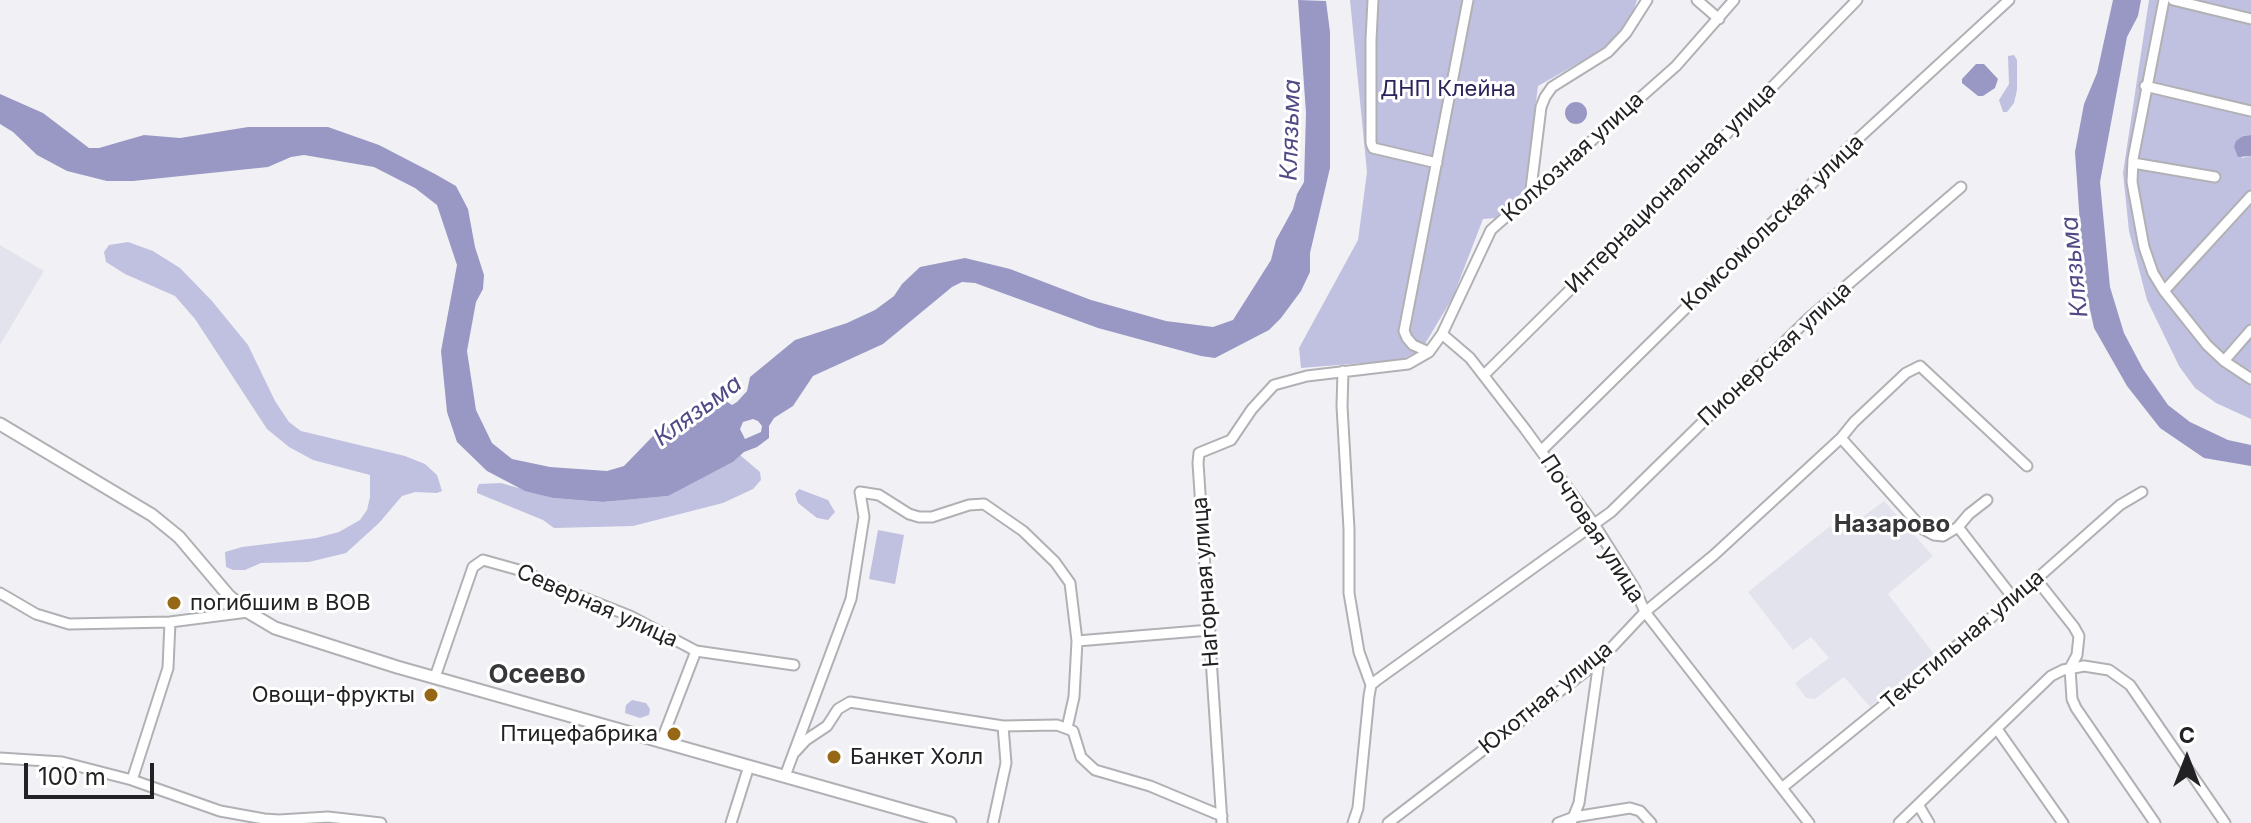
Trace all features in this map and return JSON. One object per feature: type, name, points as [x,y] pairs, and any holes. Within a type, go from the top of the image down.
[{"type":"main road","points":[[0,424],[152,515],[179,537],[229,596],[275,628],[435,677],[950,823]]},
{"type":"street","points":[[1373,0],[1371,143],[1373,148],[1437,163]]},
{"type":"street","points":[[1429,352],[1413,345],[1404,331],[1468,0]]},
{"type":"street","points":[[1530,197],[1541,107],[1545,97],[1552,87],[1608,52],[1626,33],[1647,0]]},
{"type":"street","points":[[1697,0],[1719,19]]},
{"type":"street","name":"Колхозная улица","points":[[1442,334],[1491,230],[1676,66],[1734,0]]},
{"type":"street","name":"Интернациональная улица","points":[[1484,375],[1857,0]]},
{"type":"street","name":"Комсомольская улица","points":[[1541,451],[1848,148],[2009,0]]},
{"type":"street","points":[[2164,0],[2145,86],[2133,163],[2132,182],[2144,247],[2153,273],[2164,291],[2207,345],[2251,379]]},
{"type":"street","points":[[2173,0],[2251,19]]},
{"type":"street","points":[[2145,86],[2251,111]]},
{"type":"street","points":[[2133,163],[2215,177]]},
{"type":"street","name":"Пионерская улица","points":[[1371,685],[1611,512],[1809,318],[1961,187]]},
{"type":"street","points":[[2164,291],[2251,196]]},
{"type":"street","points":[[2224,361],[2251,330]]},
{"type":"street","points":[[1353,823],[1358,808],[1371,685],[1359,652],[1349,593],[1349,529],[1339,371],[1408,364],[1429,352],[1442,334]]},
{"type":"street","name":"Почтовая улица","points":[[1442,334],[1464,352],[1484,375],[1594,524],[1635,589],[1645,612],[1809,823]]},
{"type":"street","name":"Юхотная улица","points":[[1388,823],[1599,661],[1645,612],[1714,555],[1841,438],[1906,373],[1920,366],[2027,466]]},
{"type":"street","name":"Нагорная улица","points":[[1067,728],[1077,737],[1081,757],[1095,770],[1150,786],[1222,819],[1199,453],[1231,440],[1252,409],[1274,385],[1289,379],[1339,371]]},
{"type":"street","points":[[1841,438],[1923,529],[1934,535],[1943,536],[1958,527],[1987,500]]},
{"type":"street","points":[[785,776],[791,756],[851,599],[864,517],[860,492],[879,495],[919,517],[947,514],[975,503],[984,504],[1023,531],[1066,576],[1073,594],[1077,641],[1074,697],[1067,728],[1037,724],[1003,726],[850,702],[838,709],[827,726],[806,740],[791,756]]},
{"type":"street","name":"Текстильная улица","points":[[1783,787],[2014,599],[2120,505],[2142,492]]},
{"type":"street","points":[[1958,527],[2014,599]]},
{"type":"street","name":"Северная улица","points":[[435,677],[473,567],[483,560],[534,575],[630,616],[696,651],[794,665]]},
{"type":"street","points":[[2036,579],[2079,636],[2077,655],[2070,668],[2072,699],[2076,708],[2155,823]]},
{"type":"street","points":[[0,593],[53,621],[102,624],[170,622],[248,612]]},
{"type":"street","points":[[132,780],[168,668],[170,622]]},
{"type":"street","points":[[1077,641],[1210,630]]},
{"type":"street","name":"Северная улица","points":[[661,742],[696,651]]},
{"type":"street","points":[[1572,820],[1579,803],[1599,661]]},
{"type":"street","points":[[1899,823],[2051,676],[2070,668],[2098,666],[2130,685],[2225,823]]},
{"type":"street","points":[[993,823],[1006,763],[1003,726]]},
{"type":"street","points":[[1997,729],[2063,823]]},
{"type":"street","points":[[0,758],[62,762],[132,780],[220,811],[264,819],[328,817],[381,823]]},
{"type":"street","points":[[731,823],[749,766]]},
{"type":"street","points":[[1919,806],[1929,823]]},
{"type":"street","points":[[1558,823],[1635,808],[1651,823]]},
{"type":"shaded area","points":[[0,245],[44,271],[0,345]]},
{"type":"shaded area","points":[[1884,501],[1933,556],[1888,594],[1934,654],[1870,707],[1844,677],[1815,699],[1806,698],[1795,683],[1829,658],[1811,637],[1793,650],[1748,592],[1830,526],[1837,536]]},
{"type":"green space","name":"ДНП Клейна","points":[[1350,0],[1637,0],[1631,19],[1605,48],[1538,86],[1525,189],[1496,218],[1483,219],[1453,297],[1422,349],[1401,360],[1301,368],[1299,348],[1358,240],[1367,172]]},
{"type":"green space","points":[[2149,0],[2251,0],[2251,135],[2242,136],[2242,158],[2251,156],[2251,419],[2216,403],[2195,388],[2179,366],[2147,300],[2129,231],[2123,173]]},
{"type":"green space","points":[[2014,55],[2017,60],[2017,90],[2014,103],[2007,112],[2003,112],[1999,100],[2009,84],[2008,56]]},
{"type":"green space","points":[[128,242],[153,251],[180,268],[212,301],[248,345],[275,401],[289,422],[301,431],[405,456],[425,464],[437,475],[442,491],[402,496],[379,523],[346,553],[309,562],[261,563],[245,570],[226,567],[225,552],[316,538],[339,532],[360,520],[367,510],[370,497],[370,475],[313,460],[289,447],[267,429],[195,319],[175,296],[106,262],[104,252],[109,245]]},
{"type":"green space","points":[[740,455],[760,472],[761,480],[753,489],[723,503],[633,526],[554,528],[543,520],[477,493],[479,484],[501,483],[553,498],[603,502],[667,496],[733,462]]},
{"type":"green space","points":[[799,489],[828,500],[835,512],[828,520],[817,518],[798,503],[795,494]]},
{"type":"green space","points":[[878,530],[904,535],[895,584],[869,579]]},
{"type":"green space","points":[[632,700],[646,703],[650,709],[649,715],[640,718],[625,713],[626,705]]},
{"type":"water","name":"Клязьма","points":[[1298,0],[1326,1],[1330,32],[1330,168],[1310,253],[1310,272],[1301,291],[1269,330],[1215,358],[1201,356],[1098,328],[975,283],[962,282],[883,344],[813,376],[793,406],[774,418],[769,426],[769,438],[733,462],[668,496],[603,502],[553,498],[525,491],[487,471],[457,442],[447,412],[441,351],[457,265],[437,205],[415,188],[374,167],[304,155],[268,167],[107,181],[67,171],[37,155],[0,124],[0,94],[43,113],[89,148],[144,135],[180,138],[248,127],[328,127],[379,145],[456,186],[468,209],[484,275],[467,351],[476,410],[492,443],[512,459],[550,467],[607,471],[624,466],[653,436],[700,407],[717,402],[726,401],[732,405],[737,402],[747,391],[750,377],[795,340],[875,310],[894,296],[920,267],[965,258],[1010,269],[1091,300],[1166,321],[1213,327],[1233,320],[1271,260],[1276,240],[1304,182],[1306,113]],"holes":[[[758,421],[762,426],[761,432],[745,439],[740,429],[743,422]]]},
{"type":"water","points":[[2113,0],[2141,0],[2138,16],[2127,37],[2100,182],[2110,287],[2124,333],[2143,369],[2168,405],[2190,422],[2228,440],[2251,445],[2251,466],[2204,458],[2160,428],[2127,386],[2094,328],[2084,282],[2075,152],[2084,104],[2097,73]]},
{"type":"water","points":[[1976,64],[1984,64],[1998,79],[1995,88],[1983,96],[1978,96],[1962,83]]},
{"type":"water","points":[[1576,102],[1587,113],[1576,124],[1565,113]]},
{"type":"water","points":[[2251,135],[2251,156],[2238,157],[2234,147],[2236,141]]},
{"type":"place","name":"погибшим в ВОВ","points":[[174,603]]},
{"type":"place","name":"Овощи-фрукты","points":[[431,695]]},
{"type":"place","name":"Птицефабрика","points":[[674,734]]},
{"type":"place","name":"Банкет Холл","points":[[834,757]]},
{"type":"district","name":"Назарово","points":[[1892,525]]},
{"type":"district","name":"Осеево","points":[[537,675]]}]
